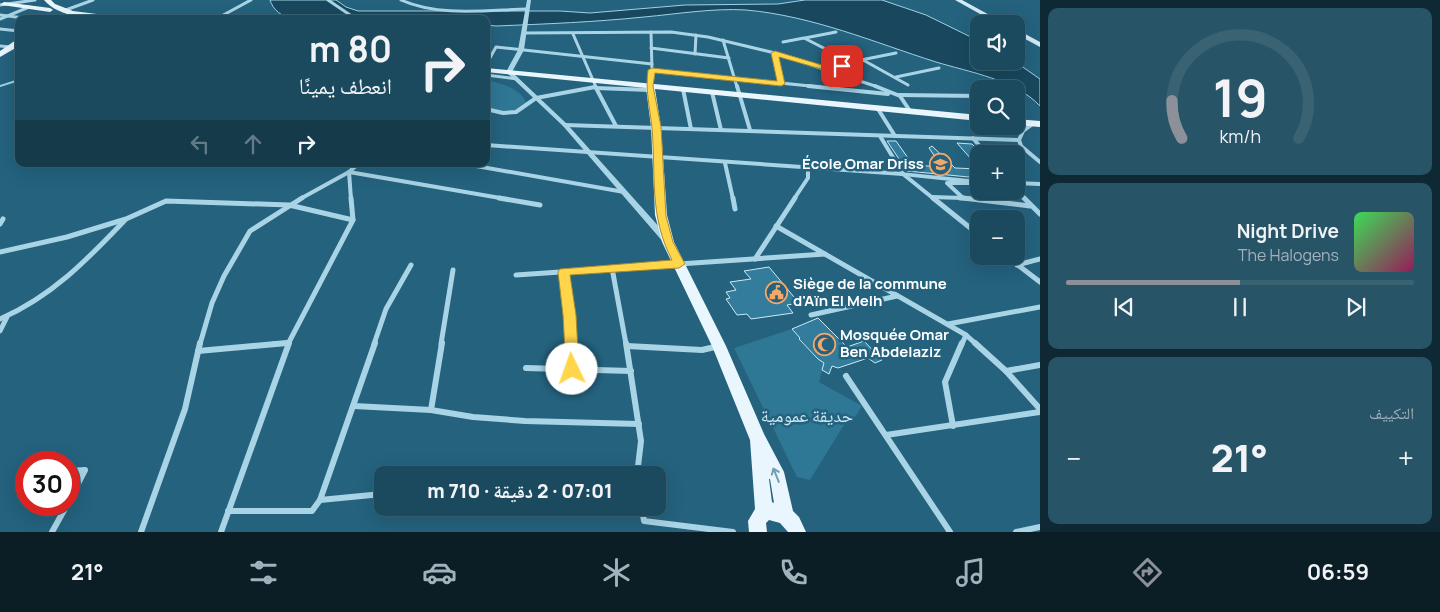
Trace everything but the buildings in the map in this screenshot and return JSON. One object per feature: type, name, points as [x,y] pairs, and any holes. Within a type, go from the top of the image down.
[{"type":"main road","points":[[958,0],[986,15]]},
{"type":"main road","points":[[2,4],[29,7],[49,5],[61,15],[73,13],[93,15]]},
{"type":"main road","points":[[1025,36],[1040,45]]},
{"type":"main road","points":[[0,55],[15,44]]},
{"type":"main road","points":[[490,70],[594,85],[683,89],[970,117]]},
{"type":"main road","points":[[650,88],[659,158],[661,216],[668,242],[720,346],[757,438],[778,478],[785,516]]},
{"type":"main road","points":[[1025,123],[1038,124]]},
{"type":"main road","points":[[757,438],[757,525]]},
{"type":"main road","points":[[757,525],[774,511],[792,522],[797,532]]},
{"type":"street","points":[[2,4],[35,0]]},
{"type":"street","points":[[61,15],[93,0]]},
{"type":"street","points":[[223,15],[251,0]]},
{"type":"street","points":[[328,0],[350,15]]},
{"type":"street","points":[[401,0],[408,4],[430,8],[527,10]]},
{"type":"street","points":[[529,0],[521,50],[510,72],[565,125],[668,242]]},
{"type":"street","points":[[0,19],[29,7]]},
{"type":"street","points":[[0,15],[15,17]]},
{"type":"street","points":[[0,29],[15,31]]},
{"type":"street","points":[[525,31],[573,34],[651,32],[696,35],[723,40],[832,70],[900,96],[910,111]]},
{"type":"street","points":[[650,88],[652,70],[651,32]]},
{"type":"street","points":[[783,42],[836,32]]},
{"type":"street","points":[[573,34],[594,85],[616,126]]},
{"type":"street","points":[[695,54],[696,35]]},
{"type":"street","points":[[804,38],[851,62]]},
{"type":"street","points":[[723,40],[750,130]]},
{"type":"street","points":[[0,46],[11,47]]},
{"type":"street","points":[[490,58],[496,47],[652,64]]},
{"type":"street","points":[[651,48],[729,58]]},
{"type":"street","points":[[775,53],[781,84]]},
{"type":"street","points":[[832,70],[851,62],[896,53]]},
{"type":"street","points":[[863,60],[908,85]]},
{"type":"street","points":[[895,77],[939,68]]},
{"type":"street","points":[[652,70],[900,96],[970,96]]},
{"type":"street","points":[[490,76],[517,79]]},
{"type":"street","points":[[490,109],[515,112],[522,110],[528,102],[536,98],[594,85]]},
{"type":"street","points":[[683,89],[691,129]]},
{"type":"street","points":[[712,92],[721,130]]},
{"type":"street","points":[[878,109],[895,136]]},
{"type":"street","points":[[1018,140],[1023,131],[1038,124]]},
{"type":"street","points":[[565,125],[1018,140]]},
{"type":"street","points":[[880,136],[904,174],[970,228]]},
{"type":"street","points":[[973,138],[979,145]]},
{"type":"street","points":[[1018,140],[1021,146],[1040,162]]},
{"type":"street","points":[[490,145],[904,174],[970,181]]},
{"type":"street","points":[[725,162],[735,209]]},
{"type":"street","points":[[141,532],[185,410],[198,351],[212,303],[224,276],[250,231],[289,204],[349,172],[355,167]]},
{"type":"street","points":[[481,167],[625,192]]},
{"type":"street","points":[[755,259],[808,178],[808,168]]},
{"type":"street","points":[[349,172],[540,205]]},
{"type":"street","points":[[221,532],[289,343],[353,220],[349,172]]},
{"type":"street","points":[[962,198],[947,183],[970,182]]},
{"type":"street","points":[[1025,183],[1040,184]]},
{"type":"street","points":[[932,198],[962,198],[1030,206]]},
{"type":"street","points":[[1025,200],[1040,214]]},
{"type":"street","points":[[0,252],[67,237],[126,219],[166,201],[289,204],[353,220]]},
{"type":"street","points":[[0,224],[4,218]]},
{"type":"street","points":[[0,319],[52,291],[92,255],[126,219]]},
{"type":"street","points":[[776,226],[966,335],[1006,371],[1040,411]]},
{"type":"street","points":[[516,275],[826,254]]},
{"type":"street","points":[[1025,263],[1040,260]]},
{"type":"street","points":[[228,511],[312,511],[320,500],[386,309],[411,265]]},
{"type":"street","points":[[1017,265],[1040,282]]},
{"type":"street","points":[[612,268],[639,424],[641,441],[638,466]]},
{"type":"street","points":[[431,410],[454,270]]},
{"type":"street","points":[[564,272],[570,315],[572,369]]},
{"type":"street","points":[[811,315],[897,296]]},
{"type":"street","points":[[948,324],[1040,307]]},
{"type":"street","points":[[0,331],[7,316]]},
{"type":"street","points":[[953,426],[945,382],[966,335]]},
{"type":"street","points":[[198,351],[289,343]]},
{"type":"street","points":[[627,346],[702,350],[720,346]]},
{"type":"street","points":[[1006,371],[1040,365]]},
{"type":"street","points":[[526,368],[631,371]]},
{"type":"street","points":[[846,376],[950,532]]},
{"type":"street","points":[[354,406],[431,410],[473,417],[525,421],[639,424]]},
{"type":"street","points":[[886,435],[1040,411]]},
{"type":"street","points":[[80,470],[86,470],[80,481]]},
{"type":"street","points":[[320,500],[374,495]]},
{"type":"street","points":[[52,532],[61,516]]},
{"type":"street","points":[[643,516],[644,521],[733,532]]},
{"type":"street","points":[[1016,532],[1040,527]]},
{"type":"green space","points":[[490,81],[515,90],[524,98],[526,103],[521,107],[512,111],[490,109]]},
{"type":"green space","name":"حديقة عمومية","points":[[792,329],[800,338],[799,340],[817,359],[824,363],[819,382],[862,406],[852,422],[847,420],[810,480],[797,477],[734,348]]},
{"type":"shaded area","points":[[270,0],[336,0],[346,7],[358,11],[560,11],[590,13],[685,5],[778,4],[805,0],[882,0],[926,15],[970,37],[970,70],[1025,69],[1040,79],[1040,106],[1025,94],[1025,80],[997,80],[819,24],[771,13],[721,10],[552,24],[496,26],[490,25],[490,15],[282,15]]},
{"type":"waterway","points":[[0,86],[15,81]]},
{"type":"place","name":"École Omar Driss","points":[[940,164]]},
{"type":"place","name":"Siège de la commune d'Aïn El Melh","points":[[777,293]]},
{"type":"place","name":"Mosquée Omar Ben Abdelaziz","points":[[824,344]]},
{"type":"route","points":[[572,369],[570,315],[564,272],[679,264],[668,242],[661,216],[659,158],[650,86],[652,70],[781,84],[775,53],[832,70],[842,66]]}]
